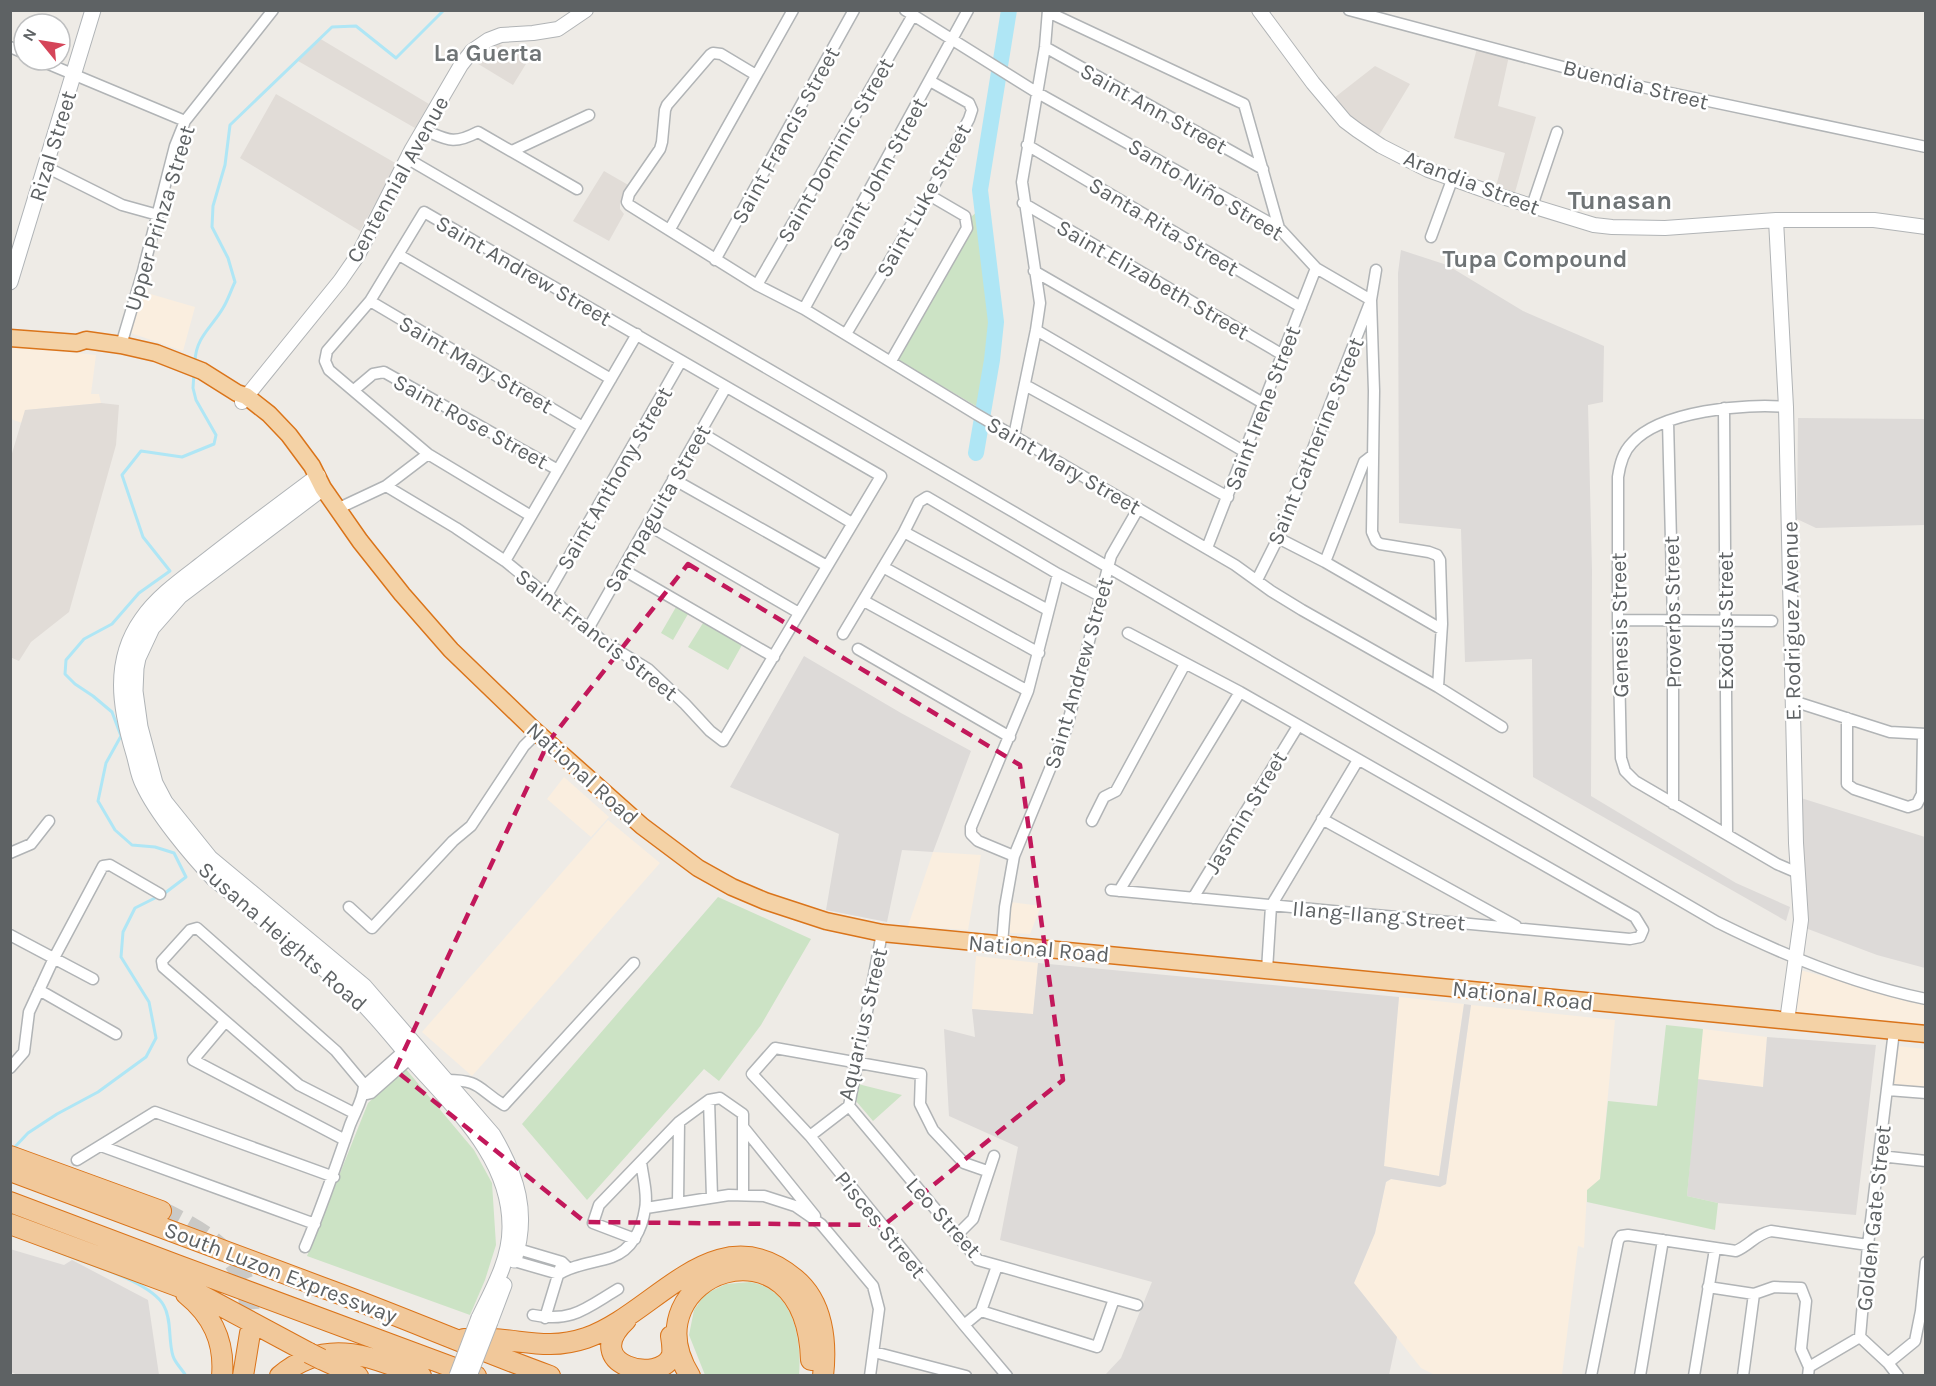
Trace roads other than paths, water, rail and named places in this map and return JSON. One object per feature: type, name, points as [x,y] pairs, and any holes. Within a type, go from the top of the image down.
[{"type":"highway","name":"National Road","points":[[10,327],[78,334],[86,340]]},
{"type":"highway","name":"National Road","points":[[16,340],[77,343],[86,340],[121,345],[197,368],[241,397],[317,482],[375,561],[435,632],[537,733],[658,839],[715,878],[791,912],[882,933],[1926,1034]]},
{"type":"highway","points":[[10,1156],[161,1211]]},
{"type":"highway","name":"South Luzon Expressway","points":[[10,1171],[149,1221],[550,1376]]},
{"type":"highway","name":"South Luzon Expressway","points":[[10,1202],[476,1376]]},
{"type":"highway","points":[[10,1224],[212,1300],[315,1356],[358,1376]]},
{"type":"highway","points":[[453,1339],[564,1344],[589,1337],[608,1328],[689,1274],[725,1257],[745,1256],[769,1262],[796,1279],[814,1303],[820,1317],[823,1337],[823,1376]]},
{"type":"highway","points":[[641,1306],[619,1326],[613,1336],[611,1348],[613,1357],[619,1365],[627,1371],[641,1375],[657,1372],[668,1362],[672,1350],[671,1332],[674,1314],[681,1302],[705,1281],[728,1271],[756,1271],[777,1281],[795,1297],[804,1314],[811,1347],[811,1376]]},
{"type":"highway","points":[[169,1282],[197,1304],[211,1320],[222,1351],[222,1376]]},
{"type":"highway","points":[[690,1376],[680,1352],[677,1328],[682,1310],[692,1293]]},
{"type":"highway","points":[[243,1376],[250,1333]]},
{"type":"highway","points":[[280,1376],[304,1359],[338,1353],[370,1357],[421,1376]]},
{"type":"main road","name":"Rizal Street","points":[[10,282],[93,10]]},
{"type":"main road","name":"Susana Heights Road","points":[[317,482],[174,586],[149,609],[135,631],[125,654],[120,692],[122,707],[143,784],[159,810],[200,865],[355,996],[411,1051],[446,1080],[493,1135],[508,1161],[518,1187],[520,1211],[516,1255],[457,1376]]},
{"type":"main road","name":"Susana Heights Road","points":[[411,1051],[483,1143],[496,1166],[509,1212],[508,1243],[493,1287],[470,1376]]},
{"type":"street","name":"Upper Prinza Street","points":[[121,345],[185,121],[273,10]]},
{"type":"street","name":"Centennial Avenue","points":[[241,397],[340,281],[371,231],[461,65],[475,49],[501,34],[533,33],[558,29],[586,10]]},
{"type":"street","points":[[669,229],[793,10]]},
{"type":"street","name":"Saint Francis Street","points":[[715,260],[854,10]]},
{"type":"street","name":"Saint John Street","points":[[804,309],[968,10]]},
{"type":"street","name":"Arandia Street","points":[[1258,10],[1345,121],[1368,138],[1399,156],[1452,180],[1532,206],[1594,225],[1612,226],[1665,228],[1776,220],[1874,220],[1926,227]]},
{"type":"street","name":"Buendia Street","points":[[1349,10],[1623,83],[1926,147]]},
{"type":"street","points":[[1014,436],[1040,303],[1023,203],[1022,182],[1045,47],[1048,11],[1245,104],[1280,228]]},
{"type":"street","name":"Santo Niño Street","points":[[909,13],[1036,92],[1280,228],[1317,268],[1371,300]]},
{"type":"street","name":"Saint Dominic Street","points":[[757,285],[909,13]]},
{"type":"street","name":"Saint Ann Street","points":[[1045,47],[1263,169]]},
{"type":"street","name":"Saint Mary Street","points":[[756,75],[721,54],[710,55],[667,105],[663,142],[629,195],[627,202],[633,208],[715,260],[804,309],[976,414],[1207,548],[1302,610],[1438,687],[1502,727]]},
{"type":"street","points":[[64,72],[185,121]]},
{"type":"street","name":"Saint Luke Street","points":[[846,334],[929,195],[972,110],[969,103],[930,81]]},
{"type":"street","points":[[512,151],[589,115]]},
{"type":"street","points":[[424,130],[450,140],[463,140],[478,132],[577,189]]},
{"type":"street","points":[[1532,206],[1557,132]]},
{"type":"street","name":"Santa Rita Street","points":[[1028,145],[1301,308]]},
{"type":"street","points":[[408,159],[1707,916],[1757,942],[1876,988],[1926,999]]},
{"type":"street","points":[[46,167],[122,205],[158,214]]},
{"type":"street","points":[[1431,237],[1452,180]]},
{"type":"street","points":[[891,362],[967,228],[965,216],[929,195]]},
{"type":"street","name":"Saint Elizabeth Street","points":[[1023,203],[1283,355]]},
{"type":"street","name":"Saint Andrew Street","points":[[531,516],[428,454],[329,370],[325,361],[327,351],[370,301],[423,212],[881,476]]},
{"type":"street","name":"E. Rodriguez Avenue","points":[[1776,220],[1786,407],[1801,920],[1787,1021]]},
{"type":"street","points":[[399,255],[611,379]]},
{"type":"street","name":"Saint Irene Street","points":[[1207,548],[1317,268]]},
{"type":"street","points":[[1377,270],[1371,300],[1374,391],[1373,536],[1376,541],[1385,545],[1430,552],[1440,560],[1442,629],[1438,687]]},
{"type":"street","points":[[1034,271],[1263,403]]},
{"type":"street","name":"Saint Catherine Street","points":[[1257,580],[1278,538],[1371,300]]},
{"type":"street","name":"Saint Mary Street","points":[[370,301],[583,427]]},
{"type":"street","points":[[1036,330],[1245,452]]},
{"type":"street","points":[[505,561],[637,334]]},
{"type":"street","name":"Saint Anthony Street","points":[[547,595],[681,361]]},
{"type":"street","name":"Saint Rose Street","points":[[354,390],[373,374],[384,372],[558,470]]},
{"type":"street","points":[[1025,385],[1228,497]]},
{"type":"street","name":"Sampaguita Street","points":[[588,629],[726,387]]},
{"type":"street","name":"Genesis Street","points":[[1786,407],[1764,405],[1724,408],[1668,421],[1633,441],[1621,462],[1618,477],[1618,620],[1625,771],[1635,781],[1673,804],[1777,864],[1798,873]]},
{"type":"street","name":"Exodus Street","points":[[1724,408],[1727,834]]},
{"type":"street","name":"Proverbs Street","points":[[1668,421],[1673,621],[1673,804]]},
{"type":"street","points":[[700,432],[852,523]]},
{"type":"street","points":[[337,509],[387,486],[428,454]]},
{"type":"street","points":[[1325,562],[1364,462],[1372,455]]},
{"type":"street","name":"Saint Francis Street","points":[[387,486],[505,561],[604,642],[648,669],[723,741],[881,476]]},
{"type":"street","points":[[674,479],[827,566]]},
{"type":"street","points":[[843,634],[864,602],[919,502],[927,497],[1058,574],[1102,597]]},
{"type":"street","name":"Saint Andrew Street","points":[[1002,944],[1005,907],[1014,856],[1066,730],[1111,556],[1138,508]]},
{"type":"street","points":[[648,525],[799,613]]},
{"type":"street","points":[[904,532],[1048,610]]},
{"type":"street","points":[[1278,538],[1325,562],[1442,629]]},
{"type":"street","points":[[883,567],[1039,653]]},
{"type":"street","points":[[622,569],[774,657]]},
{"type":"street","points":[[1014,856],[978,841],[971,834],[970,827],[1028,691],[1058,574]]},
{"type":"street","points":[[864,602],[1028,691]]},
{"type":"street","points":[[1618,620],[1772,621]]},
{"type":"street","points":[[1128,633],[1240,692],[1358,760],[1271,906],[1267,970]]},
{"type":"street","points":[[858,649],[1010,737]]},
{"type":"street","points":[[1092,821],[1104,797],[1116,791],[1185,664]]},
{"type":"street","name":"Ilang-Ilang Street","points":[[1240,692],[1115,891],[1630,939],[1640,937],[1643,930],[1635,917],[1358,760]]},
{"type":"street","points":[[1793,700],[1890,732],[1924,734],[1922,794],[1917,804],[1908,807],[1854,789],[1847,784],[1847,718]]},
{"type":"street","name":"Jasmin Street","points":[[1193,898],[1298,726]]},
{"type":"street","points":[[349,908],[372,928],[453,841],[471,826],[524,746],[537,733]]},
{"type":"street","points":[[1322,819],[1521,929]]},
{"type":"street","points":[[10,853],[32,844],[49,821]]},
{"type":"street","points":[[10,1068],[24,1052],[27,1019],[39,990],[103,866],[106,864],[160,894]]},
{"type":"street","points":[[1477,924],[1482,908]]},
{"type":"street","points":[[354,1113],[299,1085],[163,967],[162,961],[194,928],[327,1043],[366,1091]]},
{"type":"street","name":"Aquarius Street","points":[[810,1136],[849,1106],[882,933]]},
{"type":"street","points":[[10,935],[93,979]]},
{"type":"street","points":[[446,1080],[468,1081],[481,1086],[504,1105],[634,963]]},
{"type":"street","points":[[39,990],[116,1034]]},
{"type":"street","points":[[225,1022],[193,1060],[345,1140]]},
{"type":"street","name":"Golden Gate Street","points":[[1808,1371],[1860,1337],[1868,1245],[1894,1031]]},
{"type":"street","name":"Pisces Street","points":[[859,1061],[776,1048],[752,1074],[810,1136],[1008,1376]]},
{"type":"street","points":[[305,1247],[334,1177],[354,1113],[366,1091],[411,1051]]},
{"type":"street","points":[[859,1061],[921,1074],[920,1104],[933,1130],[964,1163],[987,1172]]},
{"type":"street","points":[[1888,1090],[1926,1093]]},
{"type":"street","points":[[635,1239],[593,1223],[599,1205],[679,1122],[709,1100],[720,1098],[743,1114],[744,1194]]},
{"type":"street","points":[[709,1100],[712,1197]]},
{"type":"street","name":"Leo Street","points":[[849,1106],[978,1260],[1137,1305]]},
{"type":"street","points":[[78,1160],[155,1112],[334,1177]]},
{"type":"street","points":[[678,1203],[679,1122]]},
{"type":"street","points":[[744,1128],[873,1286],[879,1309],[870,1376]]},
{"type":"street","points":[[101,1146],[315,1224]]},
{"type":"street","points":[[957,1235],[973,1219],[993,1156]]},
{"type":"street","points":[[1880,1156],[1926,1161]]},
{"type":"street","points":[[516,1255],[563,1268],[615,1256],[627,1249],[635,1239],[646,1208],[641,1162]]},
{"type":"street","points":[[646,1208],[744,1194],[764,1196],[795,1206],[821,1224]]},
{"type":"street","points":[[1591,1376],[1618,1241],[1622,1236],[1736,1251],[1757,1235],[1771,1231],[1868,1245]]},
{"type":"street","points":[[1640,1376],[1663,1240]]},
{"type":"street","points":[[1694,1376],[1715,1249]]},
{"type":"street","points":[[1888,1363],[1915,1341],[1923,1312],[1926,1262]]},
{"type":"street","points":[[964,1325],[981,1311],[998,1266]]},
{"type":"street","points":[[545,1318],[563,1268]]},
{"type":"street","points":[[1708,1287],[1754,1294],[1774,1287],[1801,1288],[1806,1301],[1801,1349],[1808,1371]]},
{"type":"street","points":[[533,1315],[562,1318],[574,1315],[618,1289]]},
{"type":"street","points":[[1743,1376],[1754,1294]]},
{"type":"street","points":[[981,1311],[1097,1347],[1114,1299]]},
{"type":"street","points":[[1860,1337],[1888,1363],[1898,1376]]},
{"type":"street","points":[[874,1352],[966,1376]]},
{"type":"waterway","points":[[195,361],[201,339],[223,308],[235,282],[228,258],[212,227],[213,206],[225,165],[230,125],[332,27],[356,26],[396,58],[444,10]]},
{"type":"waterway","points":[[976,453],[996,322],[980,190],[1009,10]]},
{"type":"waterway","points":[[12,1150],[28,1133],[98,1092],[146,1057],[156,1038],[149,1002],[121,957],[123,932],[135,908],[165,893],[186,877],[174,853],[155,847],[132,845],[115,830],[98,801],[106,763],[121,736],[112,712],[65,674],[66,660],[84,639],[112,624],[139,593],[170,571],[143,537],[122,475],[141,451],[182,457],[214,444],[216,435],[196,400],[193,388],[194,373]]},
{"type":"waterway","points":[[53,1250],[130,1280],[157,1297],[166,1312],[173,1356],[186,1376]]},
{"type":"tunnel","points":[[161,1211],[200,1232],[223,1250],[232,1261],[246,1287],[250,1333]]},
{"type":"district","name":"La Guerta","points":[[488,53]]},
{"type":"district","name":"Tunasan","points":[[1620,200]]},
{"type":"district","name":"Tupa Compound","points":[[1535,259]]}]
